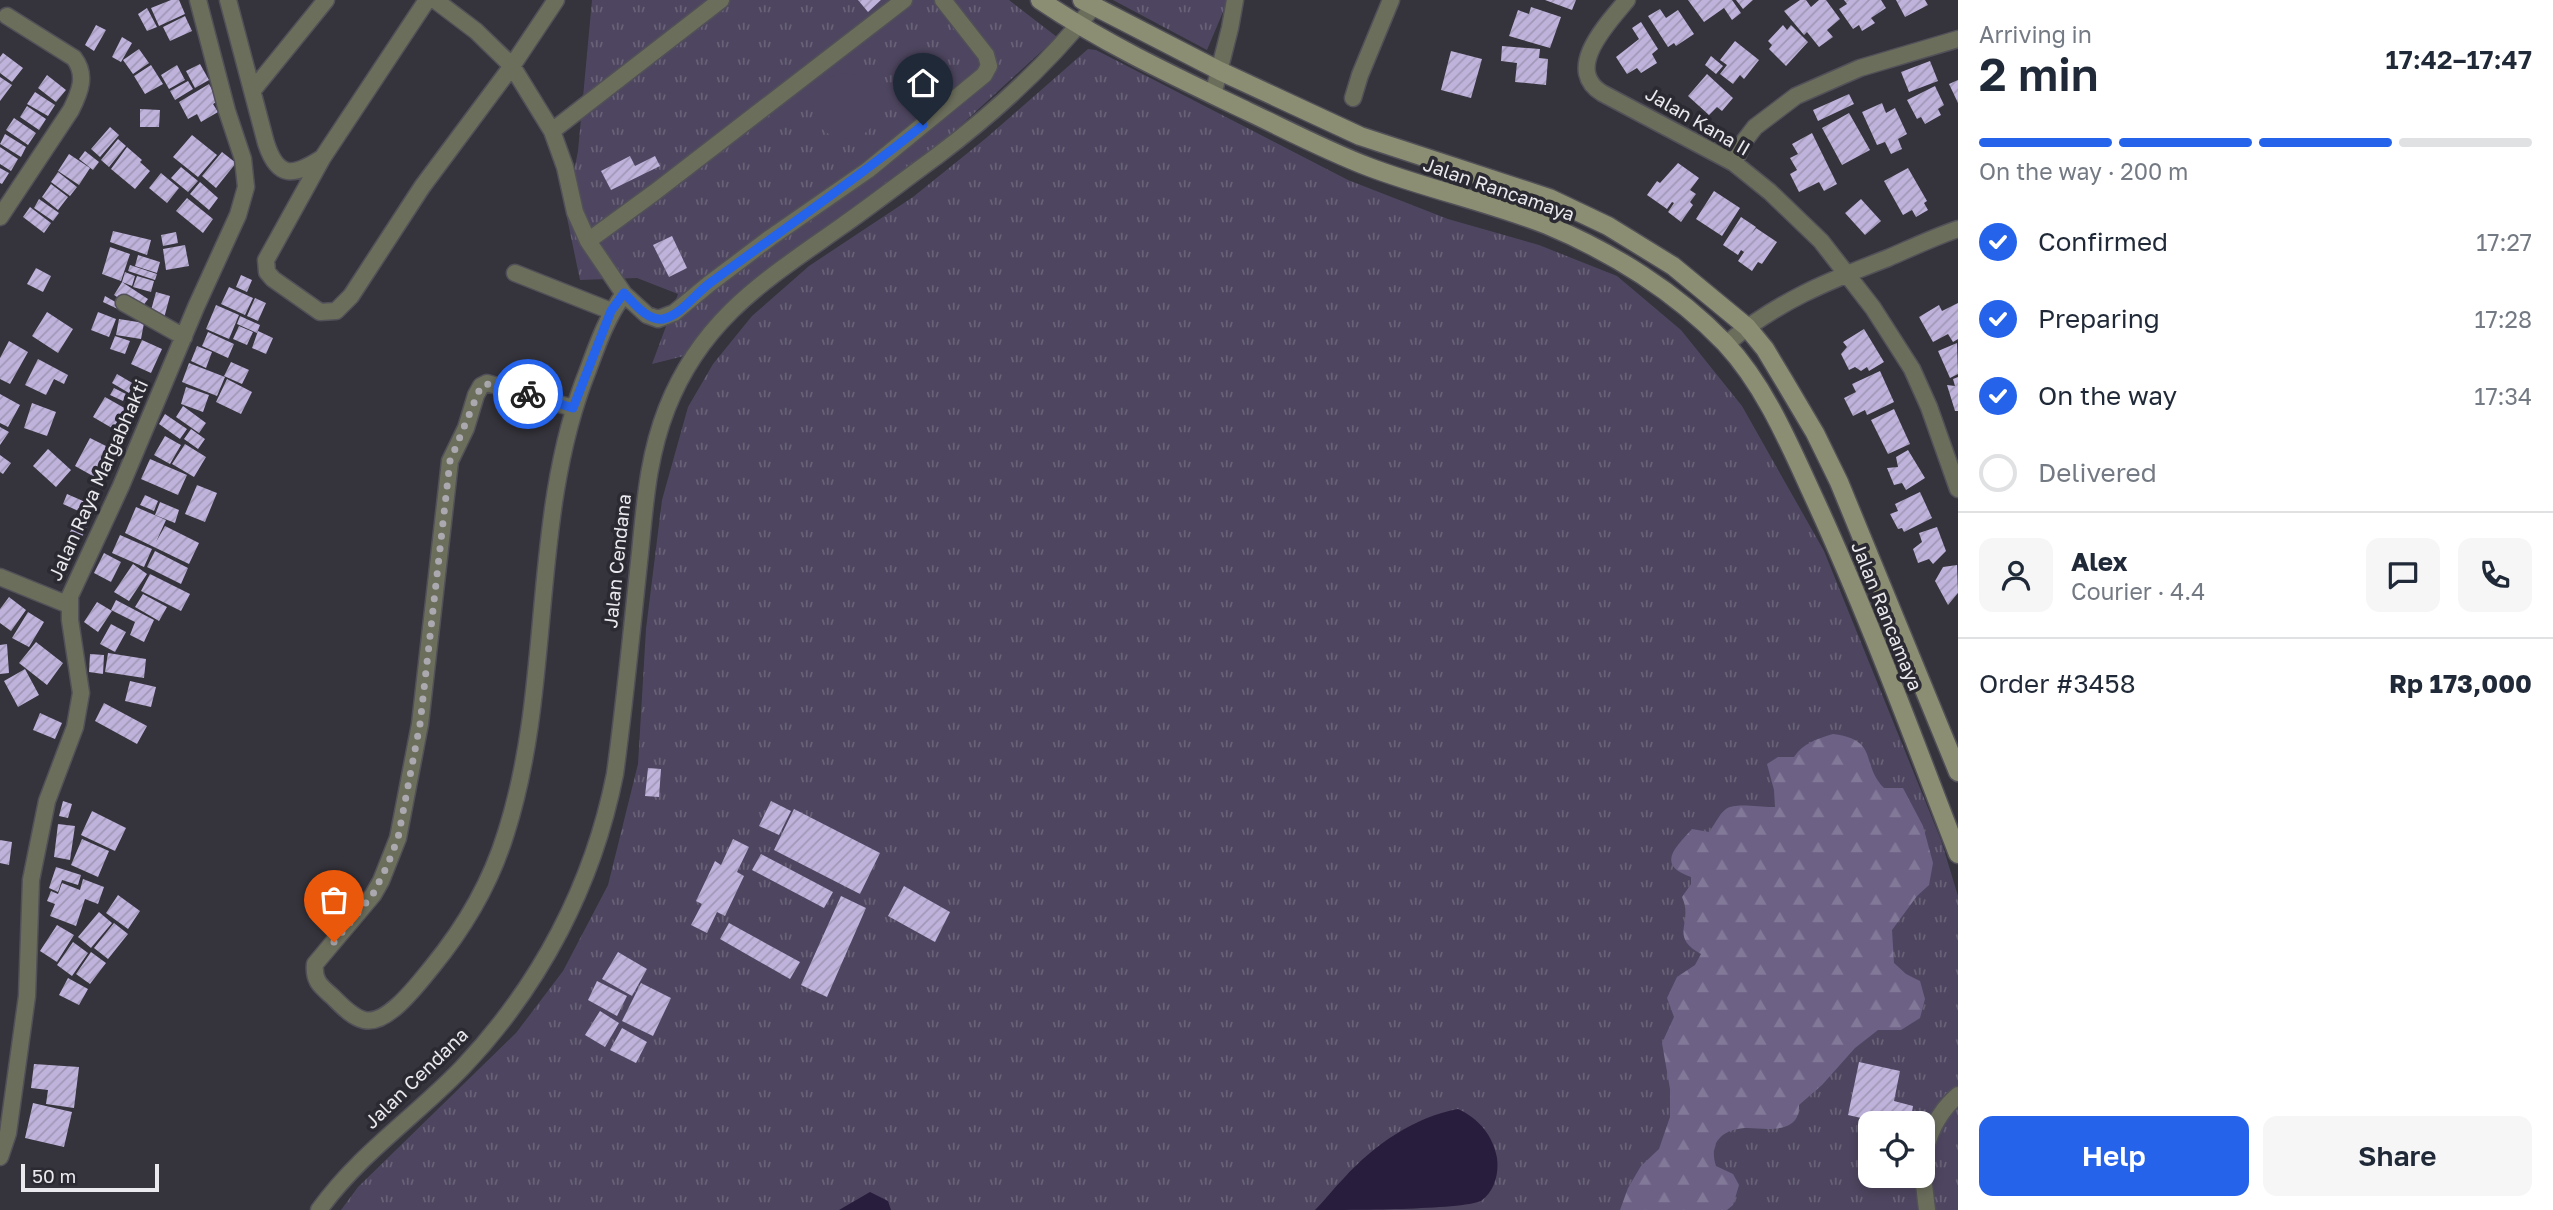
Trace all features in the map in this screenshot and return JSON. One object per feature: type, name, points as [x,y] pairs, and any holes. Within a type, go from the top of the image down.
[{"type":"street","points":[[0,217],[71,110],[79,95],[82,73],[81,66],[74,58],[3,20],[13,0]]},
{"type":"street","name":"Jalan Raya Margabhakti","points":[[0,1157],[8,1133],[27,996],[27,928],[31,880],[47,800],[75,727],[81,693],[69,605],[77,578],[110,513],[238,215],[246,187],[243,159],[227,111],[198,0]]},
{"type":"street","points":[[228,0],[266,143],[277,166],[293,173],[323,157]]},
{"type":"street","points":[[253,90],[326,0]]},
{"type":"street","points":[[427,0],[323,157],[269,251],[266,266],[273,279],[320,312],[336,311],[351,296],[422,187],[512,66],[556,0]]},
{"type":"street","points":[[435,0],[483,37],[512,66],[552,131],[565,167],[575,212],[588,241],[624,293],[647,315],[658,319],[670,316],[771,238],[868,170],[984,75],[989,66],[986,55],[943,0]]},
{"type":"street","points":[[552,131],[721,0]]},
{"type":"street","points":[[588,241],[904,0]]},
{"type":"street","name":"Jalan Rancamaya","points":[[1040,0],[1079,25],[1213,95],[1369,167],[1517,215],[1575,238],[1655,284],[1726,345],[1753,379],[1785,435],[1842,559],[1958,854]]},
{"type":"street","points":[[1213,95],[1235,0]]},
{"type":"street","points":[[1353,98],[1391,0]]},
{"type":"street","name":"Jalan Kana II","points":[[1627,0],[1592,48],[1585,67],[1589,82],[1602,93],[1734,163],[1803,222],[1847,273],[1895,338],[1918,380],[1958,489]]},
{"type":"street","name":"Jalan Rancamaya","points":[[1088,3],[1220,71],[1360,136],[1549,198],[1608,226],[1673,266],[1747,327],[1765,349],[1783,379],[1815,433],[1839,482],[1958,772]]},
{"type":"street","name":"Jalan Cendana","points":[[319,1210],[350,1172],[445,1084],[482,1045],[544,963],[583,884],[604,822],[615,774],[651,458],[667,406],[688,362],[723,318],[761,283],[959,138],[1019,86],[1079,25],[1088,3]]},
{"type":"street","points":[[1734,163],[1755,127],[1796,96],[1860,68],[1958,39]]},
{"type":"street","points":[[1726,345],[1747,327],[1784,303],[1847,273],[1958,229]]},
{"type":"street","points":[[515,273],[611,311]]},
{"type":"street","points":[[573,408],[487,383],[481,386],[476,395],[466,428],[454,452],[444,512],[420,724],[398,838],[373,894],[315,964],[316,980],[321,988],[360,1019],[376,1020],[384,1016],[397,1006],[433,966],[475,905],[505,836],[523,769],[556,485],[573,408],[611,311],[624,293]]},
{"type":"street","points":[[124,303],[184,337]]},
{"type":"street","points":[[1813,496],[1839,482]]},
{"type":"street","points":[[0,577],[69,605]]},
{"type":"street","points":[[1935,1124],[1945,1108],[1958,1095]]},
{"type":"street","points":[[1924,1188],[1927,1210]]},
{"type":"green space","points":[[592,0],[1009,0],[1057,37],[908,174],[885,190],[688,355],[652,364],[678,294],[637,278],[580,280],[566,213],[578,151]]},
{"type":"green space","points":[[1113,0],[1228,0],[1207,50]]},
{"type":"green space","points":[[1088,49],[1096,50],[1348,180],[1448,219],[1539,245],[1617,276],[1681,330],[1742,406],[1824,551],[1941,840],[1958,896],[1958,1210],[341,1210],[358,1187],[516,1033],[563,971],[608,885],[638,764],[646,629],[662,500],[688,407],[713,364],[752,316],[809,266],[913,197],[985,139]]},
{"type":"green space","points":[[846,73],[859,76],[869,83],[876,93],[879,106],[876,119],[869,129],[859,136],[846,139],[833,136],[823,129],[816,119],[813,106],[816,93],[823,83],[833,76]]},
{"type":"green space","points":[[1833,734],[1848,737],[1863,747],[1877,779],[1884,788],[1903,788],[1923,826],[1933,863],[1929,885],[1917,896],[1892,930],[1894,963],[1906,974],[1920,981],[1925,999],[1920,1018],[1901,1030],[1878,1030],[1855,1048],[1822,1085],[1799,1105],[1798,1114],[1789,1125],[1773,1129],[1739,1129],[1720,1138],[1714,1150],[1716,1166],[1733,1174],[1739,1185],[1733,1205],[1727,1210],[1620,1210],[1628,1188],[1641,1166],[1659,1149],[1670,1117],[1670,1089],[1662,1043],[1674,1017],[1667,998],[1677,977],[1695,965],[1701,954],[1691,947],[1684,935],[1685,906],[1682,897],[1691,884],[1691,877],[1674,867],[1672,855],[1692,829],[1709,832],[1721,814],[1730,807],[1775,807],[1774,790],[1767,764],[1778,757],[1794,757],[1806,745]]},
{"type":"shaded area","points":[[1458,1109],[1484,1128],[1497,1158],[1497,1176],[1490,1192],[1481,1201],[1428,1208],[1315,1210],[1368,1154],[1396,1134],[1426,1119]]},
{"type":"shaded area","points":[[870,1192],[888,1201],[891,1210],[839,1210]]},
{"type":"building","points":[[171,0],[179,0],[185,14],[159,26],[151,8]]},
{"type":"building","points":[[858,0],[881,0],[868,12]]},
{"type":"building","points":[[1545,0],[1576,0],[1572,10]]},
{"type":"building","points":[[1688,0],[1732,0],[1741,13],[1732,20],[1724,8],[1704,22]]},
{"type":"building","points":[[1736,0],[1753,0],[1743,9]]},
{"type":"building","points":[[1800,0],[1806,0],[1811,7],[1819,0],[1826,0],[1840,19],[1827,30],[1833,37],[1819,47],[1807,32],[1804,35],[1784,11]]},
{"type":"building","points":[[1844,0],[1881,0],[1886,8],[1871,18],[1875,23],[1862,31],[1859,25],[1853,29],[1839,9],[1847,4]]},
{"type":"building","points":[[1896,0],[1925,0],[1928,5],[1905,17]]},
{"type":"building","points":[[1531,7],[1561,17],[1550,48],[1509,36],[1518,10],[1529,14]]},
{"type":"building","points":[[147,8],[157,27],[147,31],[138,14]]},
{"type":"building","points":[[1660,9],[1666,18],[1678,10],[1694,34],[1676,46],[1674,43],[1668,47],[1648,16]]},
{"type":"building","points":[[185,16],[192,31],[170,41],[163,27]]},
{"type":"building","points":[[1641,22],[1658,49],[1652,54],[1657,63],[1641,73],[1637,68],[1627,74],[1616,57],[1639,39],[1632,28]]},
{"type":"building","points":[[96,25],[106,30],[94,51],[85,45]]},
{"type":"building","points":[[1783,25],[1787,30],[1791,25],[1808,42],[1786,66],[1769,49],[1772,45],[1768,41]]},
{"type":"building","points":[[122,37],[132,43],[121,62],[112,57]]},
{"type":"building","points":[[1735,41],[1759,60],[1744,79],[1740,75],[1733,84],[1720,74],[1727,65],[1720,60]]},
{"type":"building","points":[[1502,46],[1540,49],[1539,58],[1548,59],[1546,85],[1515,82],[1517,63],[1501,61]]},
{"type":"building","points":[[139,49],[149,63],[133,74],[123,60]]},
{"type":"building","points":[[1451,51],[1482,59],[1471,98],[1441,90]]},
{"type":"building","points":[[3,53],[23,68],[12,82],[0,73],[0,57]]},
{"type":"building","points":[[1711,56],[1723,66],[1716,74],[1705,65]]},
{"type":"building","points":[[1930,61],[1938,81],[1909,92],[1901,72]]},
{"type":"building","points":[[200,64],[209,80],[195,88],[186,71]]},
{"type":"building","points":[[151,65],[163,84],[145,94],[134,76]]},
{"type":"building","points":[[177,65],[185,80],[169,89],[161,75]]},
{"type":"building","points":[[1707,74],[1733,98],[1722,111],[1717,107],[1709,115],[1688,96]]},
{"type":"building","points":[[47,75],[66,90],[56,102],[38,88]]},
{"type":"building","points":[[0,77],[12,85],[0,101]]},
{"type":"building","points":[[1958,80],[1958,103],[1949,84]]},
{"type":"building","points":[[188,81],[193,89],[175,100],[170,91]]},
{"type":"building","points":[[209,84],[218,101],[213,104],[218,112],[201,122],[197,114],[188,119],[179,102]]},
{"type":"building","points":[[1935,86],[1944,105],[1938,109],[1941,115],[1925,124],[1921,117],[1917,119],[1907,100]]},
{"type":"building","points":[[35,92],[55,105],[48,116],[27,104]]},
{"type":"building","points":[[1849,94],[1854,104],[1818,121],[1813,110]]},
{"type":"building","points":[[1882,103],[1886,113],[1895,108],[1907,134],[1898,139],[1902,149],[1891,154],[1885,142],[1877,145],[1862,112]]},
{"type":"building","points":[[27,106],[46,119],[39,130],[20,117]]},
{"type":"building","points":[[140,109],[160,110],[159,127],[140,127]]},
{"type":"building","points":[[1849,113],[1870,150],[1842,165],[1822,128]]},
{"type":"building","points":[[14,118],[36,133],[28,145],[6,130]]},
{"type":"building","points":[[110,127],[119,135],[100,157],[91,149]]},
{"type":"building","points":[[1812,133],[1837,184],[1824,191],[1819,182],[1799,192],[1790,174],[1797,170],[1790,158],[1798,154],[1792,144]]},
{"type":"building","points":[[5,134],[26,147],[21,157],[0,144]]},
{"type":"building","points":[[192,135],[217,155],[198,177],[173,157]]},
{"type":"building","points":[[118,139],[126,146],[109,167],[101,160]]},
{"type":"building","points":[[0,147],[18,159],[11,171],[0,164]]},
{"type":"building","points":[[127,147],[150,171],[135,189],[111,169]]},
{"type":"building","points":[[85,151],[99,162],[93,170],[79,159]]},
{"type":"building","points":[[222,152],[236,163],[216,188],[202,176]]},
{"type":"building","points":[[69,154],[90,168],[79,185],[58,171]]},
{"type":"building","points":[[630,156],[635,166],[655,156],[660,166],[611,190],[601,171]]},
{"type":"building","points":[[1678,163],[1699,178],[1690,190],[1696,194],[1690,202],[1693,205],[1681,222],[1668,212],[1674,203],[1667,209],[1647,195],[1657,181],[1660,183]]},
{"type":"building","points":[[181,167],[198,181],[188,192],[171,178]]},
{"type":"building","points":[[0,168],[9,173],[2,184],[0,183]]},
{"type":"building","points":[[1908,168],[1927,201],[1924,203],[1928,210],[1916,217],[1912,210],[1903,215],[1884,181]]},
{"type":"building","points":[[58,172],[77,187],[70,196],[51,182]]},
{"type":"building","points":[[161,173],[179,188],[167,203],[149,188]]},
{"type":"building","points":[[200,182],[218,198],[209,210],[190,194]]},
{"type":"building","points":[[51,184],[68,197],[58,210],[42,197]]},
{"type":"building","points":[[1714,191],[1740,208],[1722,236],[1696,219]]},
{"type":"building","points":[[187,198],[213,219],[203,233],[176,211]]},
{"type":"building","points":[[39,199],[59,213],[53,221],[34,208]]},
{"type":"building","points":[[1861,199],[1881,221],[1865,235],[1845,213]]},
{"type":"building","points":[[30,207],[51,223],[44,233],[23,217]]},
{"type":"building","points":[[1741,217],[1756,227],[1751,235],[1756,228],[1777,242],[1762,264],[1758,262],[1752,271],[1738,261],[1744,252],[1741,250],[1738,255],[1723,245]]},
{"type":"building","points":[[113,231],[151,240],[147,255],[110,242]]},
{"type":"building","points":[[176,232],[178,243],[163,246],[161,235]]},
{"type":"building","points":[[672,236],[687,268],[669,277],[653,245]]},
{"type":"building","points":[[185,245],[189,266],[166,270],[163,249]]},
{"type":"building","points":[[110,247],[130,254],[121,281],[102,274]]},
{"type":"building","points":[[138,255],[160,262],[157,273],[135,266]]},
{"type":"building","points":[[130,265],[157,274],[155,280],[128,271]]},
{"type":"building","points":[[36,268],[51,276],[43,292],[27,284]]},
{"type":"building","points":[[125,272],[135,276],[132,286],[122,282]]},
{"type":"building","points":[[241,275],[252,280],[247,292],[236,287]]},
{"type":"building","points":[[137,276],[154,281],[151,292],[133,287]]},
{"type":"building","points":[[122,282],[148,299],[139,311],[114,295]]},
{"type":"building","points":[[229,287],[253,298],[245,315],[221,304]]},
{"type":"building","points":[[156,292],[170,296],[164,318],[150,314]]},
{"type":"building","points":[[105,296],[126,308],[124,312],[103,302]]},
{"type":"building","points":[[255,298],[266,303],[258,321],[247,316]]},
{"type":"building","points":[[1958,303],[1958,339],[1953,342],[1948,334],[1933,342],[1919,317],[1939,305],[1942,311]]},
{"type":"building","points":[[216,305],[239,315],[229,339],[206,329]]},
{"type":"building","points":[[47,312],[73,329],[58,353],[32,336]]},
{"type":"building","points":[[98,312],[116,319],[109,337],[91,330]]},
{"type":"building","points":[[240,316],[260,325],[257,333],[237,324]]},
{"type":"building","points":[[119,319],[144,323],[141,339],[116,335]]},
{"type":"building","points":[[239,326],[253,332],[247,345],[233,339]]},
{"type":"building","points":[[1864,329],[1884,362],[1869,371],[1867,367],[1861,371],[1855,367],[1849,370],[1841,354],[1847,347],[1843,342]]},
{"type":"building","points":[[258,331],[273,338],[266,354],[252,348]]},
{"type":"building","points":[[208,332],[234,344],[228,358],[202,346]]},
{"type":"building","points":[[115,336],[130,341],[125,354],[110,349]]},
{"type":"building","points":[[142,340],[162,349],[151,373],[131,364]]},
{"type":"building","points":[[9,341],[28,352],[10,384],[0,379],[0,358]]},
{"type":"building","points":[[1957,343],[1958,374],[1950,378],[1938,351]]},
{"type":"building","points":[[197,346],[212,352],[206,368],[191,361]]},
{"type":"building","points":[[38,359],[68,375],[64,384],[54,379],[46,395],[25,385]]},
{"type":"building","points":[[231,362],[249,370],[242,384],[224,376]]},
{"type":"building","points":[[189,363],[225,377],[217,396],[182,382]]},
{"type":"building","points":[[1880,371],[1894,402],[1867,415],[1865,410],[1853,416],[1844,398],[1856,392],[1852,384]]},
{"type":"building","points":[[117,374],[134,384],[129,393],[112,383]]},
{"type":"building","points":[[1958,377],[1958,411],[1955,411],[1947,385],[1955,386],[1953,379]]},
{"type":"building","points":[[227,379],[252,392],[241,414],[216,402]]},
{"type":"building","points":[[186,387],[209,395],[203,412],[181,404]]},
{"type":"building","points":[[114,388],[126,394],[123,401],[110,395]]},
{"type":"building","points":[[0,394],[20,405],[8,427],[0,423]]},
{"type":"building","points":[[105,397],[128,410],[117,431],[93,417]]},
{"type":"building","points":[[32,403],[56,412],[47,436],[24,428]]},
{"type":"building","points":[[183,406],[206,423],[199,433],[176,417]]},
{"type":"building","points":[[1894,409],[1910,444],[1888,454],[1871,420]]},
{"type":"building","points":[[165,414],[187,429],[180,439],[159,424]]},
{"type":"building","points":[[0,427],[9,432],[0,445]]},
{"type":"building","points":[[191,429],[205,439],[198,449],[184,439]]},
{"type":"building","points":[[165,436],[181,445],[170,464],[154,455]]},
{"type":"building","points":[[90,438],[116,451],[100,480],[75,466]]},
{"type":"building","points":[[185,444],[206,457],[194,477],[172,464]]},
{"type":"building","points":[[48,449],[71,470],[56,487],[33,466]]},
{"type":"building","points":[[1908,450],[1925,478],[1906,490],[1902,483],[1894,485],[1887,468],[1898,467],[1896,457]]},
{"type":"building","points":[[0,455],[11,463],[3,474],[0,472]]},
{"type":"building","points":[[150,459],[187,475],[178,495],[141,479]]},
{"type":"building","points":[[197,485],[217,493],[205,522],[185,514]]},
{"type":"building","points":[[1920,492],[1932,518],[1904,532],[1902,528],[1898,529],[1890,514],[1898,511],[1895,504]]},
{"type":"building","points":[[67,494],[90,504],[85,514],[63,504]]},
{"type":"building","points":[[145,495],[158,501],[154,511],[140,505]]},
{"type":"building","points":[[160,502],[179,510],[175,523],[155,515]]},
{"type":"building","points":[[136,507],[166,520],[156,542],[165,526],[199,543],[189,564],[125,533]]},
{"type":"building","points":[[77,519],[88,525],[76,549],[64,543]]},
{"type":"building","points":[[1937,527],[1946,551],[1933,564],[1929,559],[1918,563],[1913,549],[1922,542],[1919,533]]},
{"type":"building","points":[[120,535],[152,549],[144,567],[112,553]]},
{"type":"building","points":[[155,551],[188,568],[181,584],[147,567]]},
{"type":"building","points":[[104,553],[121,562],[111,582],[94,573]]},
{"type":"building","points":[[133,564],[147,574],[129,601],[114,592]]},
{"type":"building","points":[[1957,565],[1958,593],[1948,605],[1935,581],[1943,567]]},
{"type":"building","points":[[150,574],[190,594],[181,611],[141,591]]},
{"type":"building","points":[[143,594],[167,607],[159,621],[135,607]]},
{"type":"building","points":[[9,597],[26,610],[11,631],[0,623],[0,609]]},
{"type":"building","points":[[116,600],[154,620],[144,642],[130,635],[135,622],[111,610]]},
{"type":"building","points":[[97,602],[112,611],[98,632],[84,622]]},
{"type":"building","points":[[28,612],[44,622],[29,647],[12,638]]},
{"type":"building","points":[[111,624],[126,632],[115,652],[100,644]]},
{"type":"building","points":[[36,642],[63,663],[47,685],[19,663]]},
{"type":"building","points":[[7,644],[9,673],[0,674],[0,645]]},
{"type":"building","points":[[108,653],[146,659],[144,678],[105,672]]},
{"type":"building","points":[[90,654],[104,655],[103,674],[89,672]]},
{"type":"building","points":[[25,669],[39,695],[18,707],[4,681]]},
{"type":"building","points":[[130,681],[156,687],[151,707],[125,701]]},
{"type":"building","points":[[104,703],[147,726],[137,744],[95,721]]},
{"type":"building","points":[[40,713],[62,723],[55,739],[33,730]]},
{"type":"building","points":[[648,768],[661,769],[659,797],[645,796]]},
{"type":"building","points":[[63,801],[72,804],[68,818],[59,816]]},
{"type":"building","points":[[771,801],[791,811],[779,835],[759,826]]},
{"type":"building","points":[[794,809],[880,853],[860,894],[774,850]]},
{"type":"building","points":[[92,811],[126,828],[115,851],[81,835]]},
{"type":"building","points":[[58,824],[75,826],[70,860],[54,857]]},
{"type":"building","points":[[82,839],[109,851],[98,877],[71,865]]},
{"type":"building","points":[[733,839],[749,847],[737,872],[744,876],[725,916],[717,912],[707,933],[691,925],[702,904],[696,901],[715,861],[721,865]]},
{"type":"building","points":[[0,840],[12,842],[9,865],[0,863]]},
{"type":"building","points":[[761,854],[833,892],[824,908],[752,870]]},
{"type":"building","points":[[56,867],[81,875],[78,885],[62,880],[58,892],[49,888]]},
{"type":"building","points":[[83,879],[104,887],[98,904],[85,899],[76,926],[50,916],[55,904],[47,901],[51,891],[58,894],[62,883],[80,890]]},
{"type":"building","points":[[904,886],[950,912],[935,942],[888,916]]},
{"type":"building","points":[[118,895],[140,911],[128,929],[106,913]]},
{"type":"building","points":[[841,896],[866,908],[827,997],[801,985]]},
{"type":"building","points":[[99,912],[112,923],[91,948],[78,937]]},
{"type":"building","points":[[114,923],[128,934],[108,959],[94,948]]},
{"type":"building","points":[[729,923],[800,962],[790,979],[720,939]]},
{"type":"building","points":[[57,925],[74,935],[57,962],[40,951]]},
{"type":"building","points":[[73,942],[88,953],[72,976],[57,965]]},
{"type":"building","points":[[91,952],[106,963],[90,984],[76,974]]},
{"type":"building","points":[[618,952],[647,969],[632,996],[602,979]]},
{"type":"building","points":[[68,978],[88,989],[79,1005],[59,995]]},
{"type":"building","points":[[597,981],[627,996],[617,1016],[588,1000]]},
{"type":"building","points":[[641,983],[671,998],[653,1036],[622,1021]]},
{"type":"building","points":[[600,1011],[619,1023],[605,1047],[585,1035]]},
{"type":"building","points":[[622,1028],[647,1042],[636,1063],[610,1050]]},
{"type":"building","points":[[1859,1062],[1900,1071],[1894,1101],[1913,1106],[1912,1111],[1858,1111],[1858,1117],[1848,1115]]},
{"type":"building","points":[[34,1064],[79,1067],[74,1108],[46,1104],[48,1090],[31,1088]]},
{"type":"building","points":[[33,1103],[72,1112],[64,1147],[25,1138]]},
{"type":"way so far","points":[[334,942],[373,894],[398,838],[420,724],[450,461],[466,428],[481,386],[493,383],[528,394]]},
{"type":"route","points":[[528,394],[573,408],[611,311],[624,293],[647,315],[658,319],[670,316],[771,238],[868,170],[923,125]]}]
